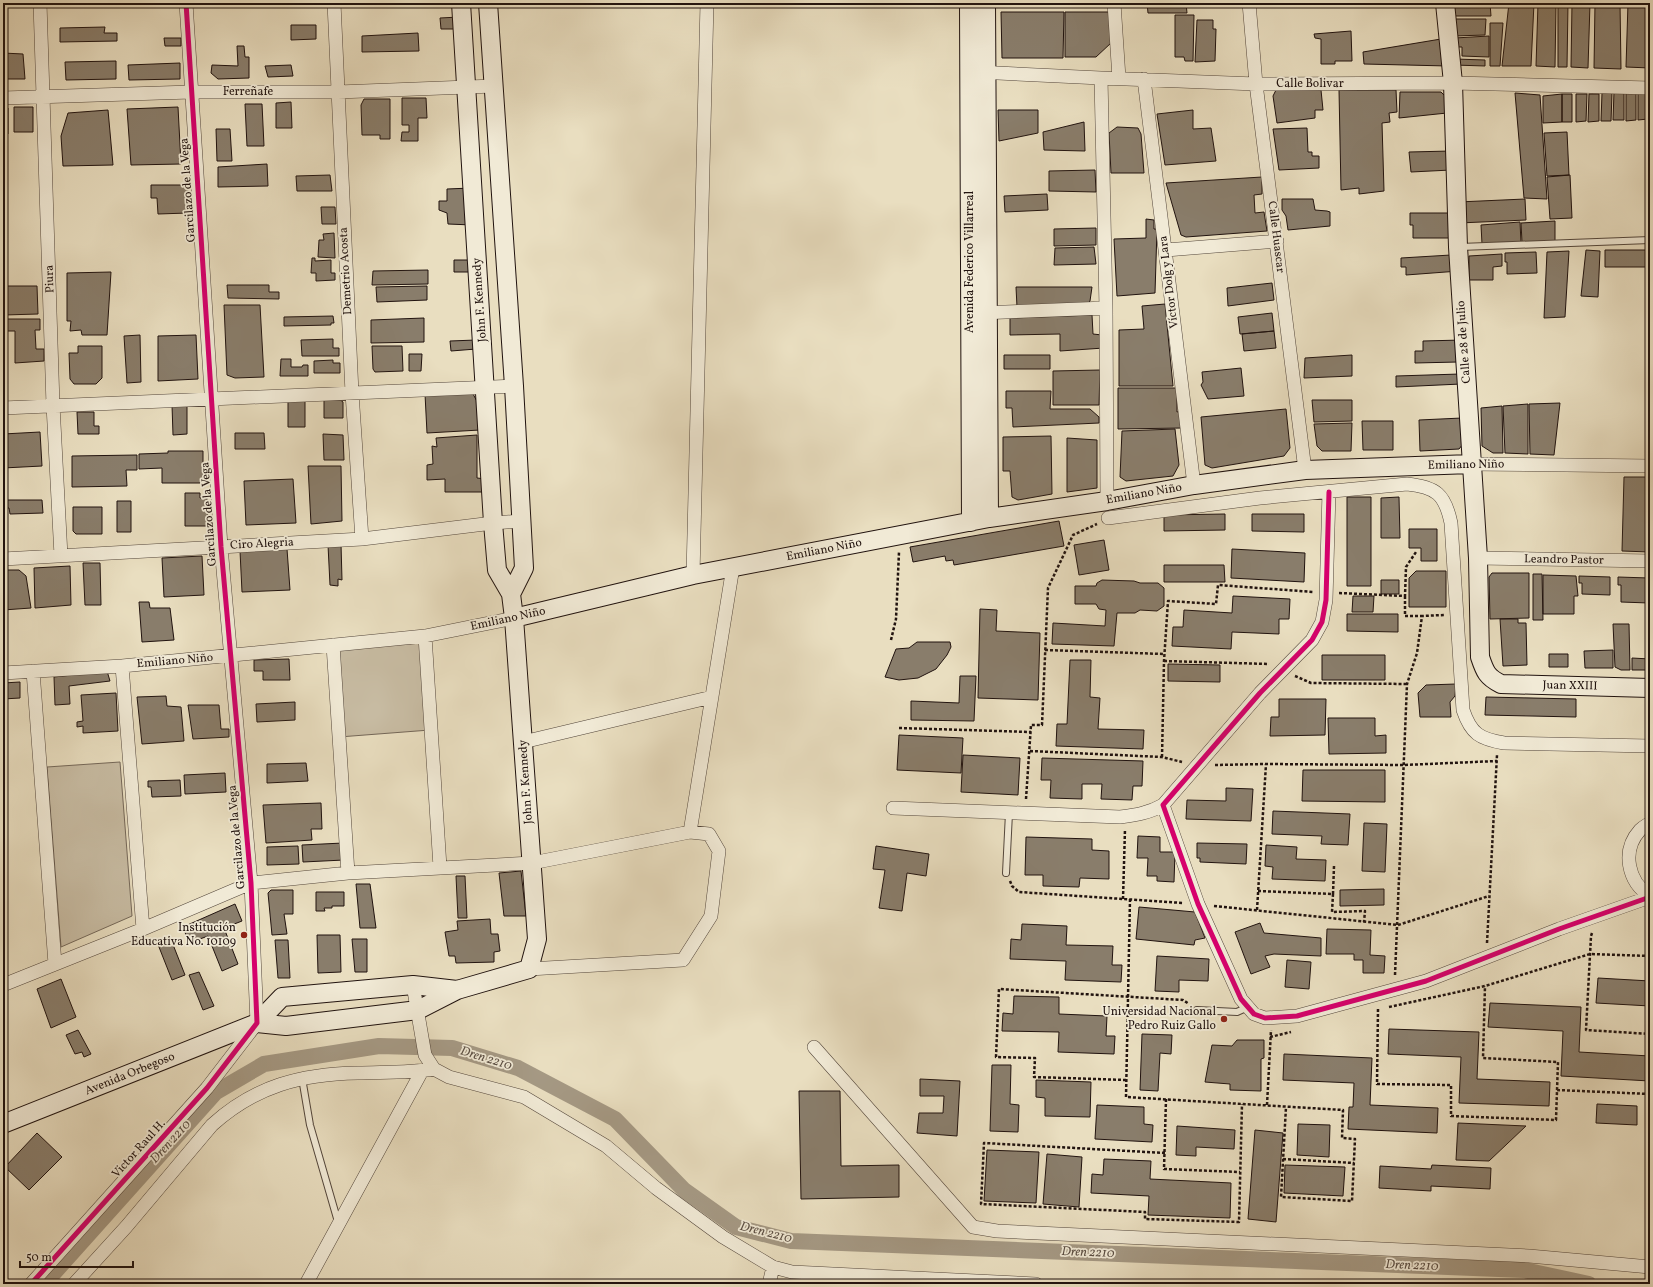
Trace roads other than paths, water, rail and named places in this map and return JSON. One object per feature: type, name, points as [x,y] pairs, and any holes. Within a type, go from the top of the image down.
[{"type":"main road","name":"John F. Kennedy","points":[[461,3],[493,523],[497,570],[511,594],[514,618],[532,862],[536,939],[529,969]]},
{"type":"main road","points":[[488,3],[514,386],[524,568],[511,594]]},
{"type":"main road","name":"Avenida Federico Villarreal","points":[[969,3],[978,72]]},
{"type":"main road","name":"Avenida Federico Villarreal","points":[[971,522],[979,313],[978,72],[986,3]]},
{"type":"main road","name":"Calle 28 de Julio","points":[[1445,3],[1453,83],[1458,247],[1478,558],[1480,658],[1484,671],[1491,679]]},
{"type":"main road","name":"Avenida Federico Villarreal","points":[[979,313],[989,518]]},
{"type":"main road","name":"Emiliano Niño","points":[[514,618],[693,575],[989,518],[1108,510],[1194,485],[1305,470],[1471,464]]},
{"type":"main road","name":"Juan XXIII","points":[[1491,679],[1501,684],[1650,688]]},
{"type":"main road","name":"Avenida Orbegoso","points":[[257,1023],[286,1026],[418,1010],[457,990],[529,969]]},
{"type":"main road","name":"Avenida Orbegoso","points":[[3,1124],[257,1023],[282,997],[413,985],[457,990]]},
{"type":"street","name":"Piura","points":[[40,3],[53,405],[61,556]]},
{"type":"street","name":"Garcilazo de la Vega","points":[[186,3],[221,547],[232,656],[251,883],[257,1023]]},
{"type":"street","name":"Demetrio Acosta","points":[[334,3],[352,393],[362,539]]},
{"type":"street","points":[[693,575],[707,3]]},
{"type":"street","points":[[1114,3],[1119,78]]},
{"type":"street","name":"Calle Huascar","points":[[1249,3],[1256,84],[1305,470]]},
{"type":"street","name":"Calle Bolivar","points":[[978,72],[1256,84],[1453,83],[1650,88]]},
{"type":"street","points":[[1101,78],[1106,308],[1108,510],[1260,498],[1407,484],[1425,486],[1436,492],[1447,505],[1450,523],[1463,710],[1468,724],[1477,734],[1490,741],[1498,742],[1650,746]]},
{"type":"street","name":"Víctor Dolg y Lara","points":[[1144,79],[1194,485]]},
{"type":"street","name":"Ferreñafe","points":[[3,98],[191,92],[338,92],[494,86]]},
{"type":"street","points":[[1166,250],[1277,241]]},
{"type":"street","points":[[979,313],[1106,308]]},
{"type":"street","points":[[3,408],[514,386]]},
{"type":"street","name":"Emiliano Niño","points":[[1471,464],[1650,466]]},
{"type":"street","points":[[893,808],[1026,814],[1125,816],[1153,811],[1163,805],[1260,693],[1312,640],[1322,622],[1326,600],[1329,492]]},
{"type":"street","name":"Ciro Alegria","points":[[3,559],[362,539],[521,521]]},
{"type":"street","name":"Leandro Pastor","points":[[1478,558],[1650,561]]},
{"type":"street","points":[[690,832],[733,567]]},
{"type":"street","name":"Emiliano Niño","points":[[3,673],[122,666],[333,646],[425,636],[514,618]]},
{"type":"street","points":[[425,636],[440,867]]},
{"type":"street","points":[[333,646],[348,873]]},
{"type":"street","points":[[122,666],[143,930]]},
{"type":"street","points":[[33,671],[55,964]]},
{"type":"street","points":[[523,742],[712,697]]},
{"type":"street","points":[[1163,805],[1198,904],[1242,999],[1254,1014],[1265,1018],[1297,1016],[1426,981],[1650,896]]},
{"type":"street","points":[[1650,823],[1640,830],[1632,842],[1628,855],[1629,868],[1634,881],[1643,892],[1650,896]]},
{"type":"street","points":[[3,985],[143,930],[251,883],[348,873],[532,862],[690,832],[709,834],[719,851],[711,916],[683,960],[529,969]]},
{"type":"street","points":[[306,1284],[428,1070],[413,985]]},
{"type":"street","name":"Victor Raul H.","points":[[30,1284],[207,1088],[257,1023]]},
{"type":"street","points":[[814,1047],[973,1227],[996,1231],[1529,1256],[1650,1267]]},
{"type":"street","points":[[74,1284],[126,1227],[212,1124],[235,1106],[262,1091],[302,1078],[356,1073],[415,1072],[428,1070],[524,1097],[606,1146],[656,1188],[723,1237],[773,1267],[792,1272],[1036,1284]]},
{"type":"street","points":[[769,1284],[773,1267]]},
{"type":"lane","points":[[1458,247],[1650,240]]},
{"type":"lane","points":[[1006,873],[1008,813]]},
{"type":"lane","points":[[1197,1010],[1237,1012],[1248,1007]]},
{"type":"lane","points":[[302,1078],[310,1125],[339,1225]]},
{"type":"waterway","name":"Dren 2210","points":[[44,1284],[216,1092],[264,1064],[379,1046],[452,1048],[518,1068],[615,1119],[684,1190],[736,1227],[791,1241],[1524,1270],[1589,1284]]},
{"type":"place","name":"Institución Educativa No. 10109","points":[[244,935]]},
{"type":"place","name":"Universidad Nacional Pedro Ruiz Gallo","points":[[1224,1019]]}]
